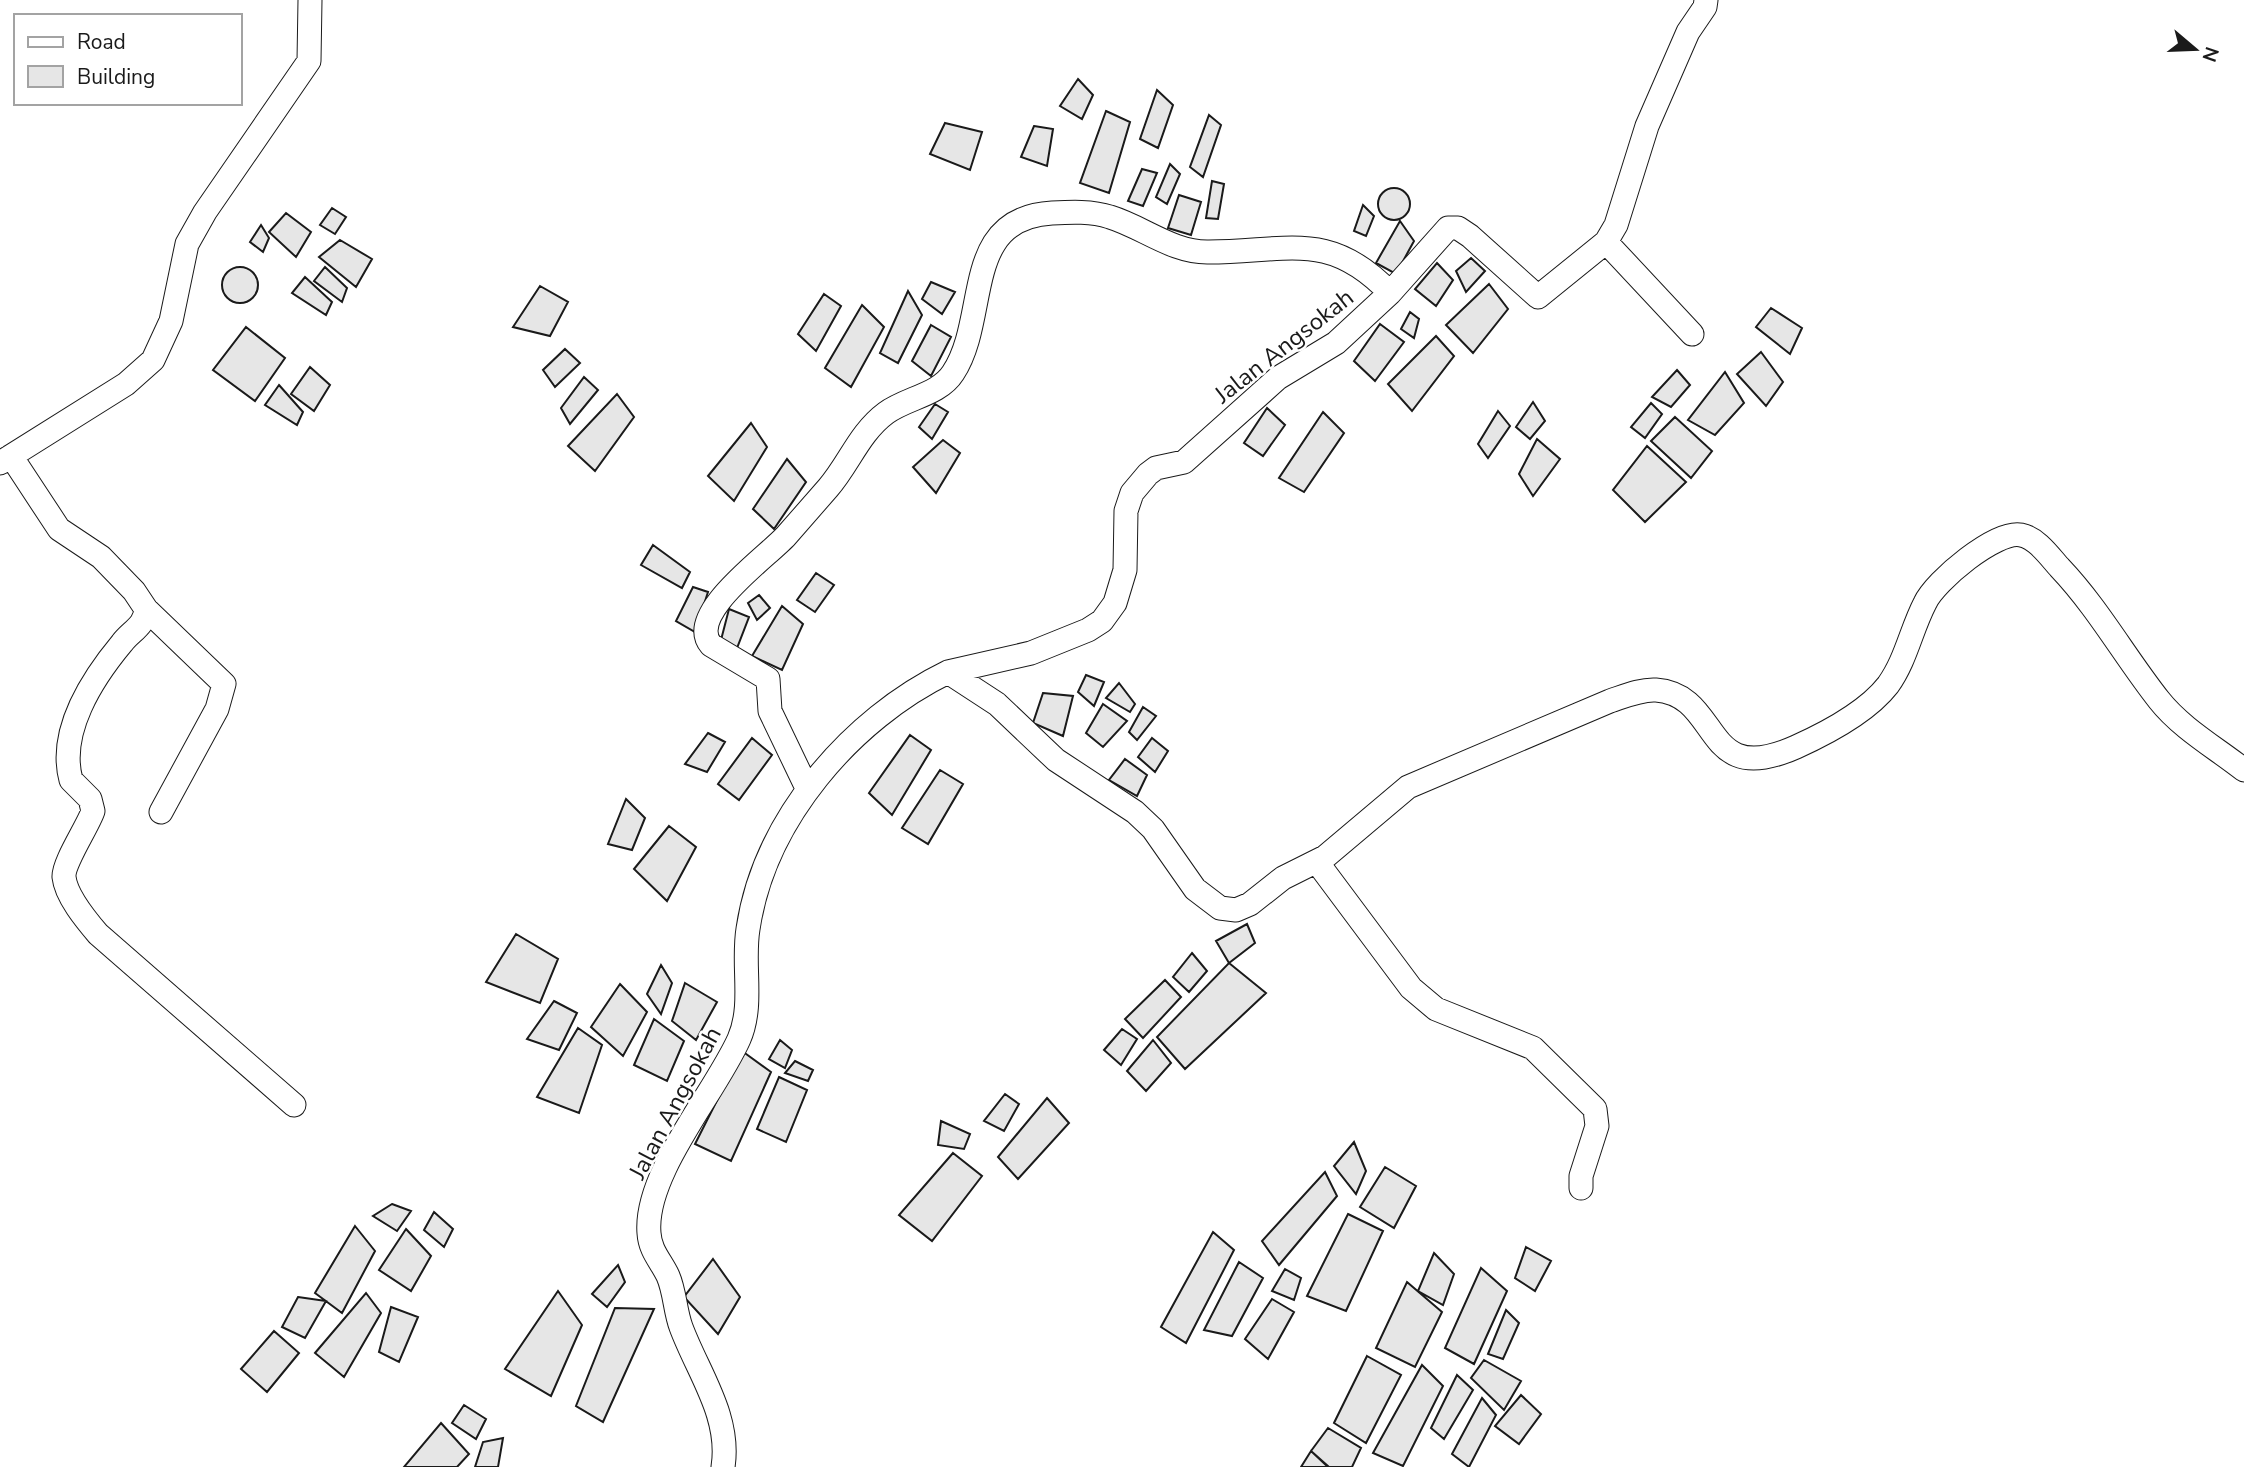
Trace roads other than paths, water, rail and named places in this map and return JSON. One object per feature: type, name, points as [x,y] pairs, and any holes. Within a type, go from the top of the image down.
[{"type":"street","points":[[161,812],[216,709],[224,684],[146,609],[101,556],[59,528],[5,460],[127,384],[153,360],[171,321],[187,244],[205,212],[309,61],[310,0]]},
{"type":"street","name":"Jalan Angsokah","points":[[723,1467],[722,1426],[677,1315],[668,1276],[653,1253],[649,1236],[649,1216],[668,1164],[746,1021],[746,948],[754,897],[760,876],[807,788],[890,706],[948,671],[1031,653],[1088,631],[1102,621],[1115,603],[1125,570],[1126,511],[1132,493],[1147,474],[1156,468],[1184,462],[1220,432],[1252,398],[1278,378],[1336,343],[1390,293],[1438,237],[1453,226],[1470,236],[1538,297],[1606,242],[1616,225],[1647,127],[1688,32],[1705,7],[1706,0]]},
{"type":"street","points":[[807,788],[771,711],[768,679],[710,645],[705,629],[724,593],[786,535],[828,489],[865,433],[884,414],[940,387],[952,375],[971,329],[982,270],[991,246],[1001,233],[1028,217],[1048,213],[1094,214],[1110,217],[1179,247],[1205,252],[1289,247],[1318,249],[1345,256],[1369,271],[1390,293]]},
{"type":"street","points":[[1606,242],[1692,334]]},
{"type":"street","points":[[948,671],[996,704],[1056,760],[1135,813],[1153,829],[1195,889],[1220,908],[1236,910],[1250,904],[1283,878],[1317,862],[1408,787],[1610,701],[1640,692],[1657,690],[1686,701],[1720,743],[1731,753],[1745,759],[1761,759],[1797,747],[1858,712],[1887,685],[1909,646],[1925,601],[1965,561],[2007,534],[2022,535],[2036,542],[2072,580],[2160,701],[2180,722],[2244,770]]},
{"type":"street","points":[[146,609],[144,620],[117,649],[79,709],[70,740],[69,773],[71,780],[90,799],[93,811],[64,877],[87,922],[98,934],[294,1105]]},
{"type":"street","points":[[1317,862],[1411,988],[1436,1009],[1532,1048],[1595,1109],[1597,1126],[1581,1176],[1581,1188]]}]
